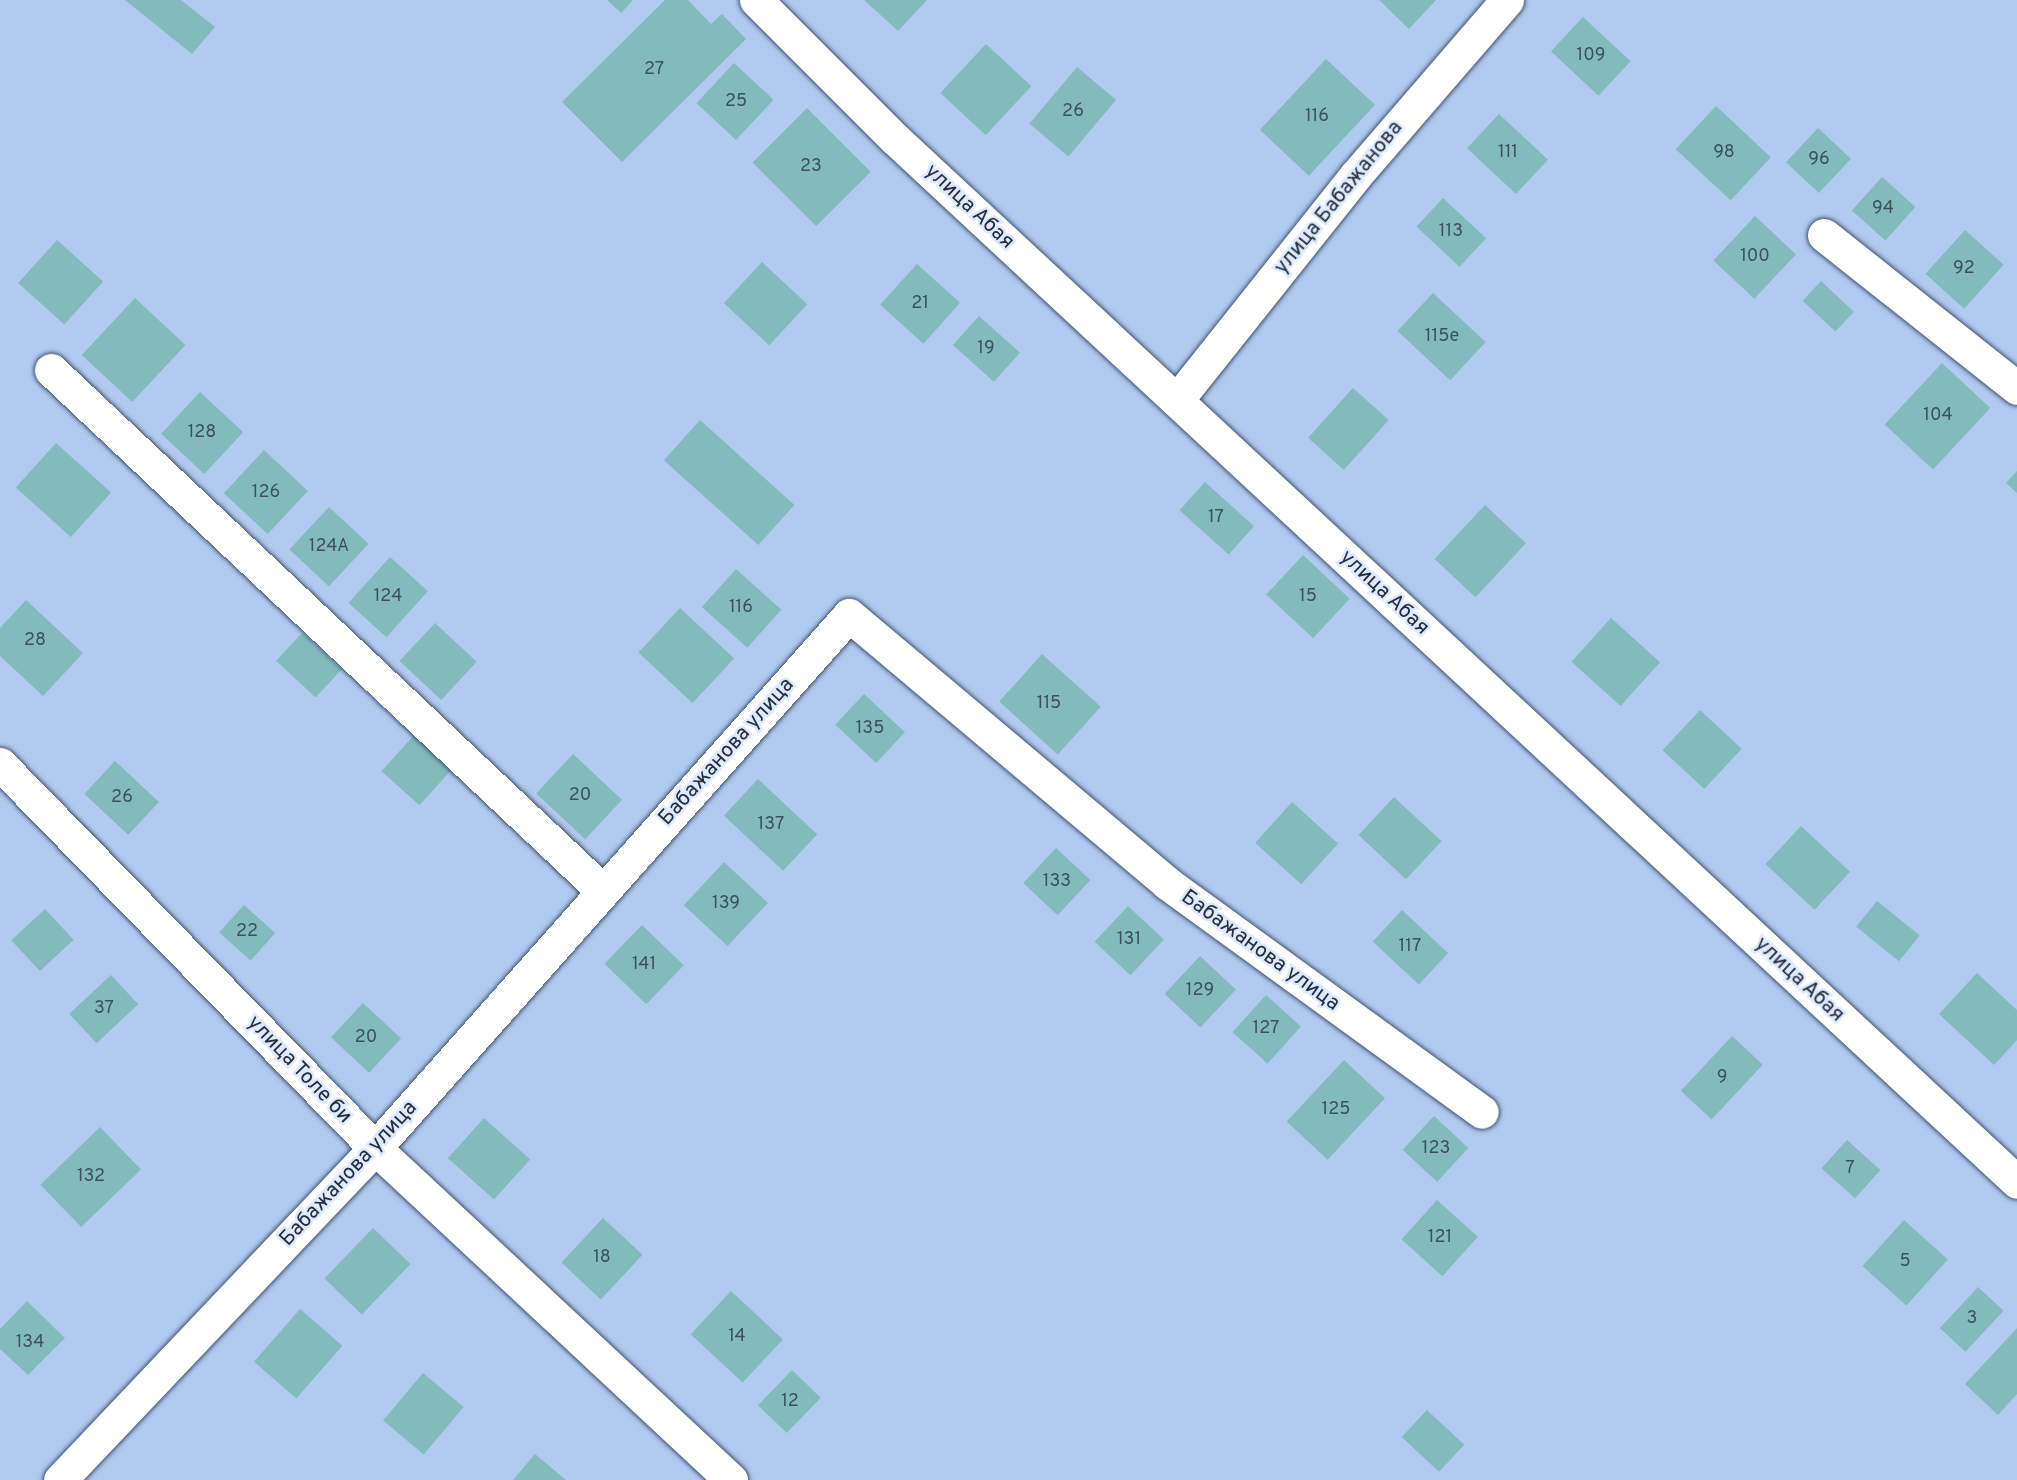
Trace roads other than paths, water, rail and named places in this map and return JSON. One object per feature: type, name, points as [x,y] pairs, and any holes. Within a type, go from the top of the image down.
[{"type":"street","name":"улица Абая","points":[[756,0],[1177,400],[2017,1182]]},
{"type":"street","name":"улица Бабажанова","points":[[1177,400],[1356,175],[1507,0]]},
{"type":"street","points":[[1824,235],[2017,388]]},
{"type":"street","points":[[51,370],[603,891]]},
{"type":"street","name":"Бабажанова улица","points":[[60,1480],[375,1148],[849,615],[1167,883],[1482,1112]]},
{"type":"street","name":"улица Толе би","points":[[0,764],[375,1148],[731,1480]]}]
